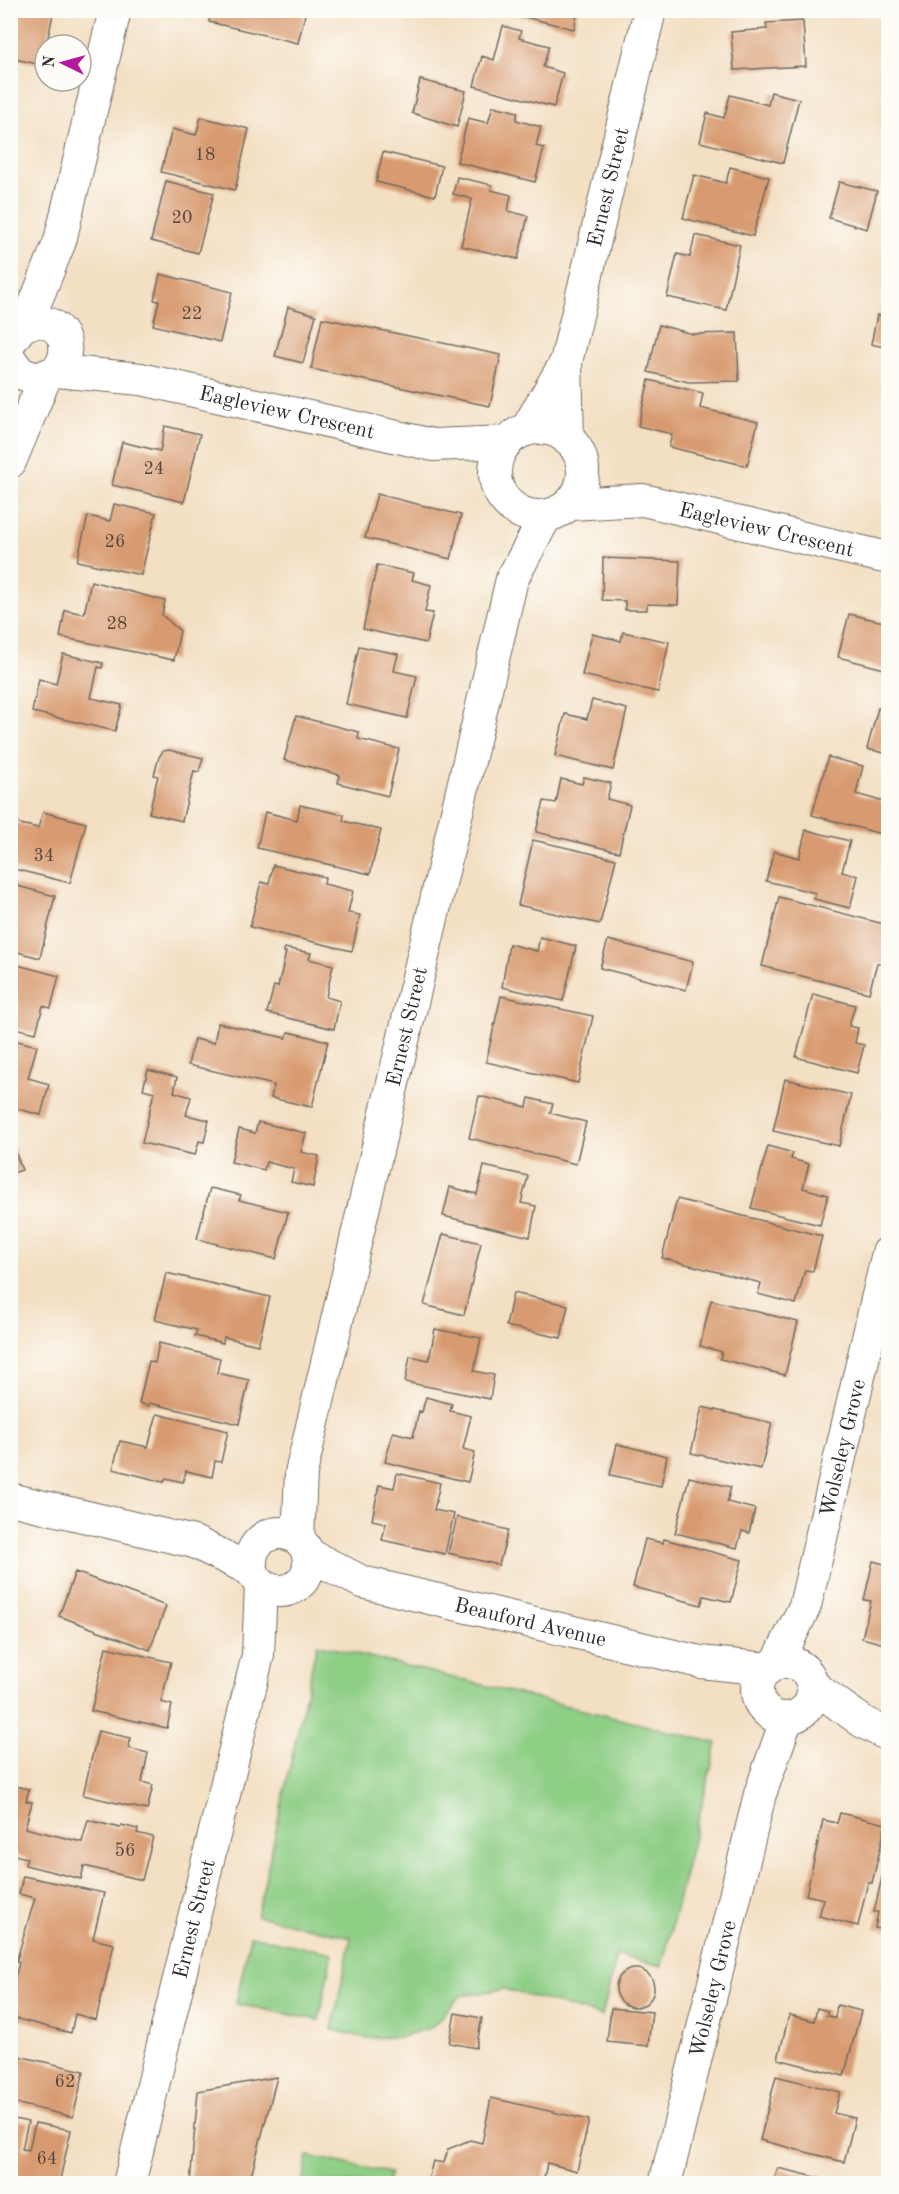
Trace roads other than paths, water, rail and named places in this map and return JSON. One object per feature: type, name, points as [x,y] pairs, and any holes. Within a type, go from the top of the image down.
[{"type":"street","points":[[10,459],[15,342],[60,241],[115,10]]},
{"type":"street","name":"Ernest Street","points":[[575,452],[566,362],[650,10]]},
{"type":"street","points":[[10,459],[57,356],[60,241]]},
{"type":"street","points":[[15,342],[44,322],[57,356]]},
{"type":"street","points":[[15,342],[28,377],[57,356]]},
{"type":"street","name":"Eagleview Crescent","points":[[57,356],[141,379],[434,445],[517,436]]},
{"type":"street","name":"Ernest Street","points":[[517,436],[566,362]]},
{"type":"street","points":[[542,429],[556,432],[575,452],[582,479],[558,510],[519,512],[502,493],[495,469],[499,454],[517,436],[542,429]]},
{"type":"street","name":"Eagleview Crescent","points":[[434,445],[502,493]]},
{"type":"street","name":"Eagleview Crescent","points":[[575,452],[643,500]]},
{"type":"street","name":"Ernest Street","points":[[129,2184],[258,1655],[512,579],[502,493]]},
{"type":"street","name":"Eagleview Crescent","points":[[558,510],[643,500],[888,558]]},
{"type":"street","name":"Ernest Street","points":[[512,579],[558,510]]},
{"type":"street","name":"Wolseley Grove","points":[[665,2184],[888,1253]]},
{"type":"street","name":"Beauford Avenue","points":[[10,1499],[700,1662],[785,1690],[876,1729]]}]
